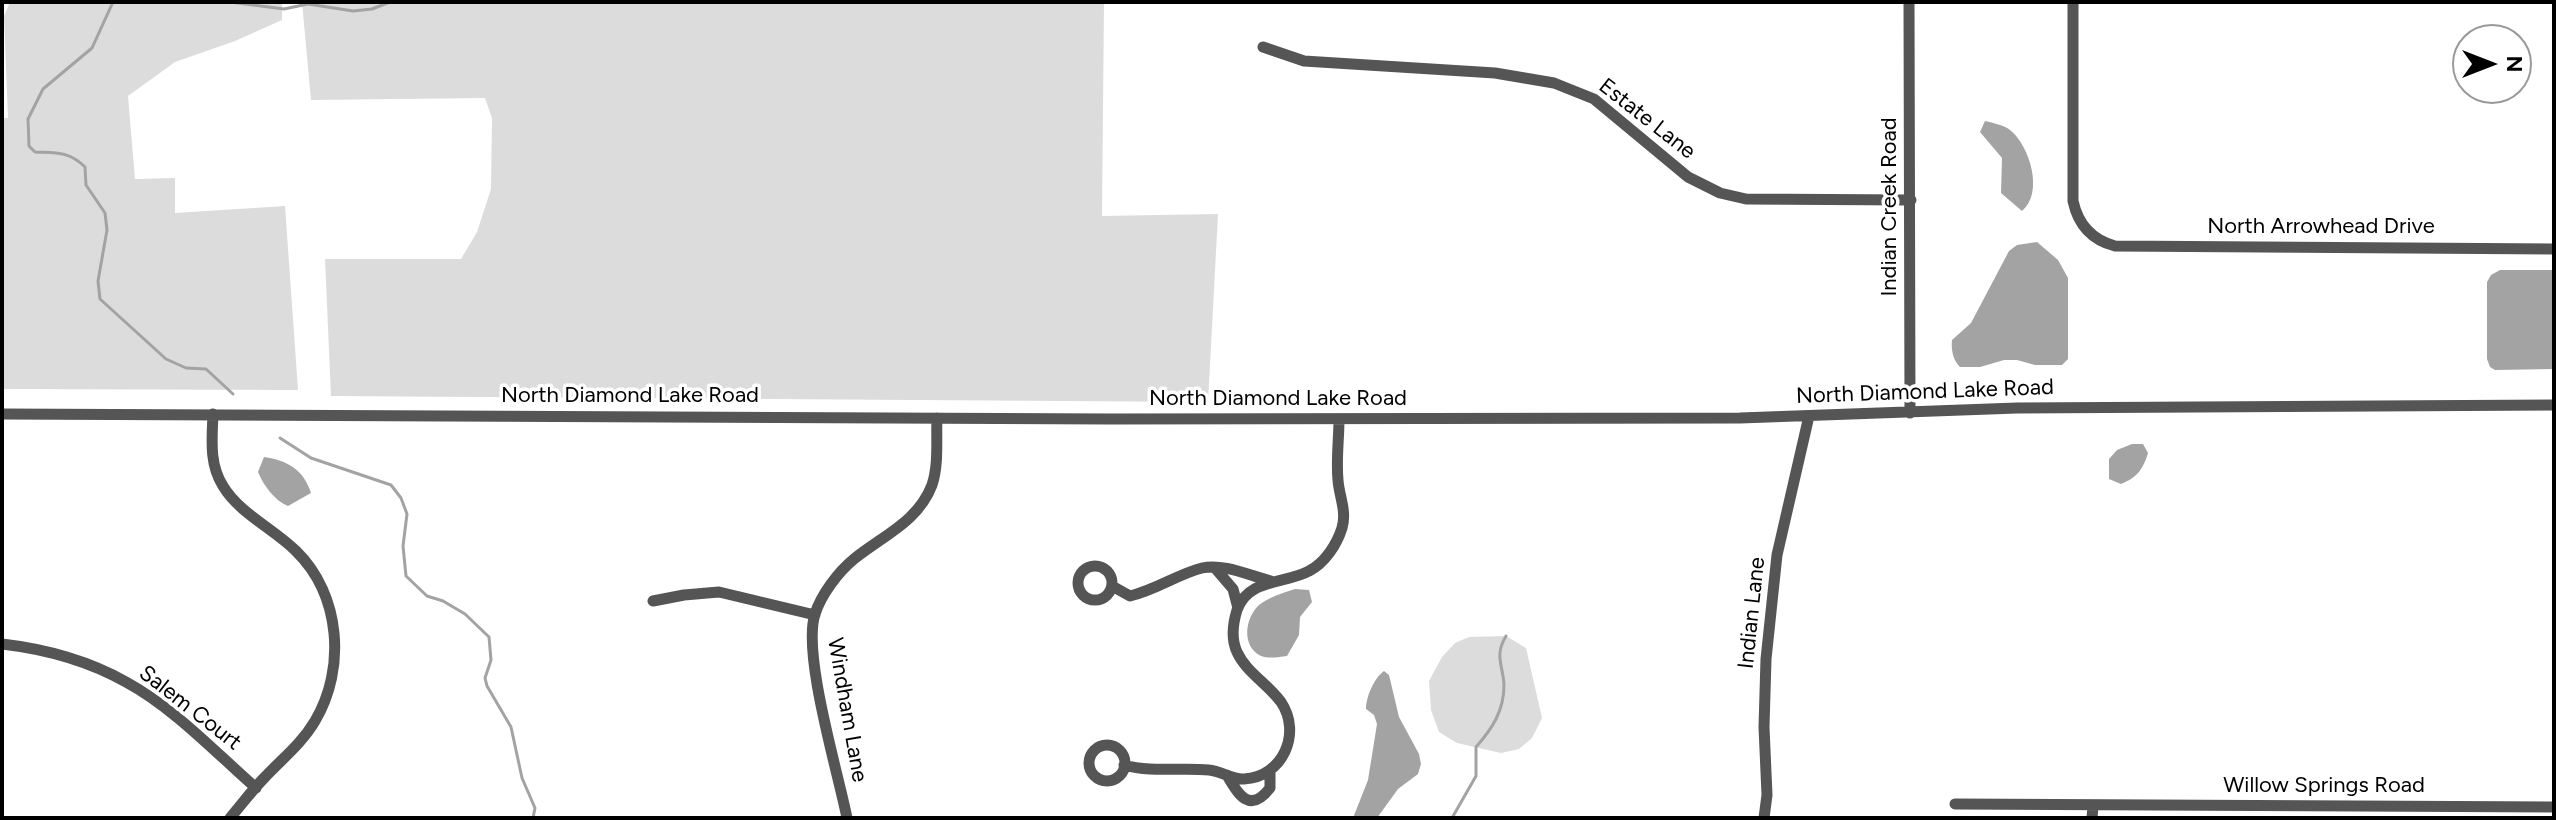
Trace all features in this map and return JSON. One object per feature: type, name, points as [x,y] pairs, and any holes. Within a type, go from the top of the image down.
[{"type":"street","name":"Indian Creek Road","points":[[1909,2],[1910,413]]},
{"type":"street","name":"North Arrowhead Drive","points":[[2073,2],[2072,189],[2078,219],[2092,234],[2115,246],[2554,249]]},
{"type":"street","name":"Estate Lane","points":[[1263,47],[1304,61],[1495,73],[1554,83],[1594,99],[1675,168],[1720,193],[1746,199],[1911,200]]},
{"type":"street","name":"North Diamond Lake Road","points":[[2,414],[1339,419],[1809,416],[2017,408],[2241,405],[2554,405]]},
{"type":"street","points":[[213,414],[212,455],[224,488],[297,552],[315,576],[333,622],[336,646],[327,695],[315,721],[288,756],[230,818]]},
{"type":"street","name":"Indian Lane","points":[[1764,818],[1767,795],[1764,727],[1766,659],[1777,555],[1809,416]]},
{"type":"street","name":"Windham Lane","points":[[847,818],[815,665],[812,634],[815,615],[827,590],[852,560],[908,521],[920,506],[932,484],[935,470],[937,418]]},
{"type":"street","points":[[1124,765],[1139,769],[1210,770],[1242,780],[1270,771],[1281,760],[1288,746],[1287,713],[1280,701],[1240,660],[1234,647],[1233,634],[1238,608],[1244,598],[1271,581],[1310,571],[1325,558],[1342,529],[1344,516],[1338,481],[1339,419]]},
{"type":"street","points":[[1112,586],[1130,596],[1203,568],[1232,570],[1271,581]]},
{"type":"street","points":[[1215,568],[1233,589],[1238,608]]},
{"type":"street","points":[[653,601],[719,592],[815,615]]},
{"type":"street","name":"Salem Court","points":[[2,644],[57,653],[126,682],[157,702],[256,788]]},
{"type":"street","points":[[1227,775],[1236,792],[1253,801],[1262,799],[1270,788],[1270,771]]},
{"type":"street","name":"Willow Springs Road","points":[[1955,804],[2092,812],[2554,807]]},
{"type":"shaded area","points":[[10,2],[282,2],[282,20],[175,62],[128,96],[135,179],[175,178],[175,213],[285,206],[298,390],[2,389],[2,118],[8,118],[4,16]]},
{"type":"shaded area","points":[[302,2],[1104,2],[1102,216],[1218,214],[1208,402],[331,396],[325,259],[461,259],[477,232],[491,189],[492,118],[485,98],[311,100]]},
{"type":"shaded area","points":[[1985,121],[2010,130],[2028,158],[2032,170],[2032,193],[2022,211],[2001,193],[2002,158],[1980,132]]},
{"type":"shaded area","points":[[2037,242],[2058,260],[2068,278],[2068,359],[2062,365],[2004,360],[1980,367],[1960,367],[1953,355],[1952,340],[1971,323],[2009,251],[2017,245]]},
{"type":"shaded area","points":[[2500,270],[2554,270],[2554,369],[2495,370],[2490,367],[2487,359],[2487,282],[2491,275]]},
{"type":"shaded area","points":[[2132,444],[2143,444],[2148,453],[2142,468],[2121,484],[2109,479],[2109,459],[2117,450]]},
{"type":"shaded area","points":[[264,457],[294,468],[304,478],[311,493],[288,506],[278,500],[258,472]]},
{"type":"shaded area","points":[[1295,589],[1309,590],[1312,602],[1300,617],[1299,635],[1287,656],[1261,656],[1250,646],[1248,639],[1248,624],[1254,611],[1263,602]]},
{"type":"shaded area","points":[[1506,636],[1526,648],[1542,718],[1532,738],[1519,749],[1501,753],[1457,743],[1439,732],[1431,710],[1429,681],[1442,657],[1455,643],[1469,637]]},
{"type":"shaded area","points":[[1384,671],[1389,675],[1399,717],[1419,754],[1421,764],[1418,774],[1398,789],[1377,818],[1353,818],[1368,780],[1377,724],[1374,715],[1366,709],[1367,699]]},
{"type":"waterway","points":[[113,2],[92,48],[43,89],[28,119],[29,146],[35,152],[68,155],[85,167],[86,185],[105,213],[107,230],[98,281],[100,299],[166,359],[186,368],[206,369],[233,394]]},
{"type":"waterway","points":[[230,2],[284,9],[308,4],[353,11],[372,9],[390,2]]},
{"type":"waterway","points":[[280,438],[311,458],[391,485],[401,498],[407,514],[403,546],[406,576],[427,596],[465,614],[489,637],[491,660],[485,678],[511,727],[522,778],[535,808],[533,818]]},
{"type":"waterway","points":[[1452,818],[1476,776],[1476,747],[1492,726],[1502,703],[1504,685],[1500,655],[1506,636]]}]
